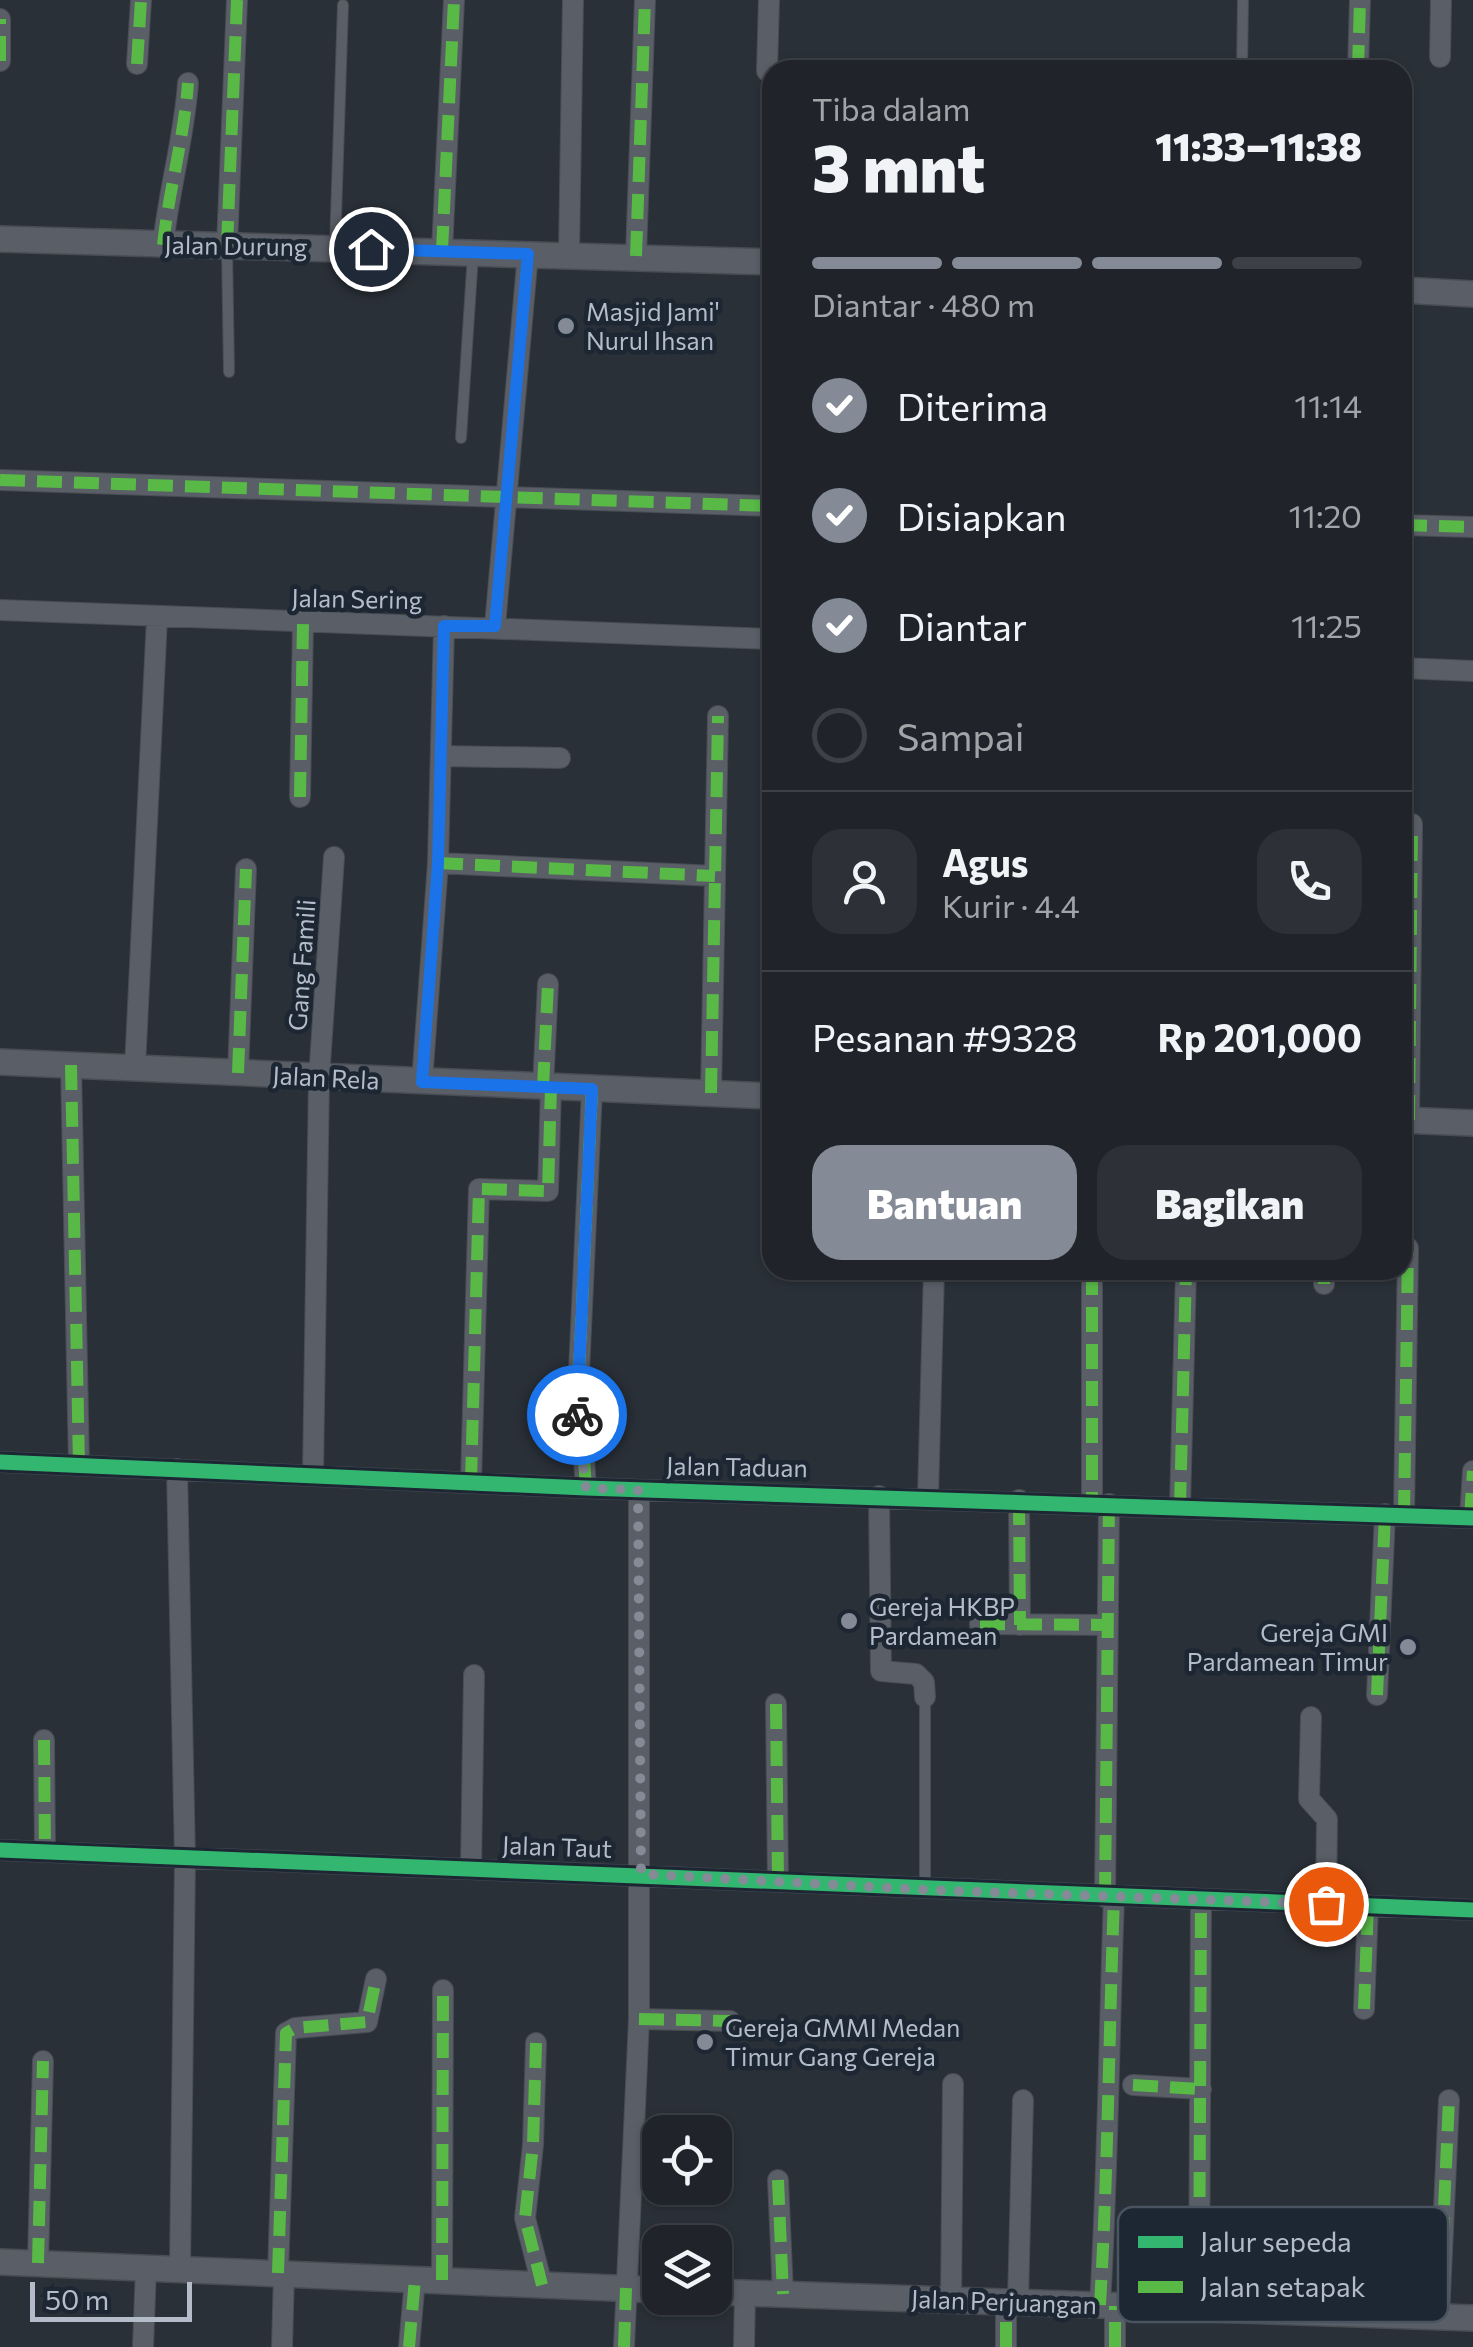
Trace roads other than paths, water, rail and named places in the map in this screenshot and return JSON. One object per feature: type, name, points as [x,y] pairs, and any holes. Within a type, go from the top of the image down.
[{"type":"street","points":[[136,64],[141,0]]},
{"type":"street","points":[[226,246],[237,0]]},
{"type":"street","points":[[442,251],[454,0]]},
{"type":"street","points":[[568,254],[573,0]]},
{"type":"street","points":[[636,256],[645,0]]},
{"type":"street","points":[[767,60],[769,0]]},
{"type":"street","points":[[1358,60],[1360,0]]},
{"type":"street","points":[[1440,0],[1440,57]]},
{"type":"street","points":[[0,19],[0,61]]},
{"type":"street","points":[[164,244],[168,194],[184,143],[188,83]]},
{"type":"street","name":"Jalan Durung","points":[[0,239],[762,262]]},
{"type":"street","points":[[495,626],[528,254]]},
{"type":"street","points":[[1412,291],[1473,294]]},
{"type":"street","points":[[0,480],[762,506]]},
{"type":"street","points":[[1412,525],[1473,526]]},
{"type":"street","name":"Jalan Sering","points":[[0,610],[762,639]]},
{"type":"street","points":[[135,1067],[157,618]]},
{"type":"street","points":[[300,797],[303,623]]},
{"type":"street","points":[[422,1082],[438,863],[444,626]]},
{"type":"street","points":[[1412,669],[1473,672]]},
{"type":"street","points":[[711,1093],[718,716]]},
{"type":"street","points":[[442,756],[560,758]]},
{"type":"street","name":"Gang Famili","points":[[312,1476],[319,1078],[334,856]]},
{"type":"street","points":[[438,863],[714,876]]},
{"type":"street","points":[[238,1073],[246,870]]},
{"type":"street","points":[[471,1482],[479,1188],[548,1191],[548,984]]},
{"type":"street","name":"Jalan Rela","points":[[0,1062],[762,1096]]},
{"type":"street","points":[[71,1065],[79,1465]]},
{"type":"street","points":[[586,1488],[576,1437],[592,1089]]},
{"type":"street","points":[[1412,1120],[1473,1123]]},
{"type":"street","points":[[928,1497],[934,1280]]},
{"type":"street","points":[[1092,1280],[1108,1625],[1108,2306],[1115,2347]]},
{"type":"street","points":[[1180,1507],[1186,1280]]},
{"type":"street","points":[[1377,1695],[1395,1515],[1406,1280]]},
{"type":"street","name":"Jalan Taduan","points":[[0,1462],[638,1490],[1472,1518]]},
{"type":"street","points":[[178,1470],[185,1860],[180,2269]]},
{"type":"street","points":[[1472,1518],[1473,1471]]},
{"type":"street","points":[[624,2347],[639,2019],[638,1490]]},
{"type":"street","points":[[879,1496],[881,1671],[921,1677],[925,1697]]},
{"type":"street","points":[[1019,1500],[1020,1625]]},
{"type":"street","points":[[980,1624],[1108,1625]]},
{"type":"street","points":[[472,1870],[474,1675]]},
{"type":"street","points":[[776,1704],[778,1882]]},
{"type":"street","points":[[1311,1718],[1309,1799],[1327,1820],[1326,1904]]},
{"type":"street","points":[[44,1740],[45,1851]]},
{"type":"street","name":"Jalan Taut","points":[[0,1850],[1473,1910]]},
{"type":"street","points":[[1200,2207],[1201,1899]]},
{"type":"street","points":[[1364,2009],[1368,1905]]},
{"type":"street","points":[[282,2347],[286,2033],[295,2028],[367,2022],[376,1979]]},
{"type":"street","points":[[442,2280],[444,1990]]},
{"type":"street","points":[[639,2019],[730,2021]]},
{"type":"street","points":[[536,2042],[534,2145],[525,2218],[542,2285]]},
{"type":"street","points":[[38,2263],[43,2061]]},
{"type":"street","points":[[951,2302],[953,2084]]},
{"type":"street","points":[[1133,2086],[1202,2089]]},
{"type":"street","points":[[1006,2347],[1023,2100]]},
{"type":"street","points":[[1444,2207],[1449,2100]]},
{"type":"street","points":[[778,2180],[783,2294]]},
{"type":"street","points":[[0,2262],[642,2289]]},
{"type":"street","points":[[143,2347],[146,2268]]},
{"type":"street","points":[[408,2347],[415,2279]]},
{"type":"street","name":"Jalan Perjuangan","points":[[732,2293],[1118,2306]]},
{"type":"street","points":[[744,2347],[745,2293]]},
{"type":"street","name":"Jalan Perjuangan","points":[[1448,2317],[1473,2318]]},
{"type":"lane","points":[[1242,60],[1243,0]]},
{"type":"lane","points":[[335,247],[344,5]]},
{"type":"lane","points":[[226,246],[230,372]]},
{"type":"lane","points":[[462,438],[473,252]]},
{"type":"lane","points":[[925,1697],[926,1890]]},
{"type":"place","name":"Masjid Jami' Nurul Ihsan","points":[[566,326]]},
{"type":"place","name":"Gereja HKBP Pardamean","points":[[849,1621]]},
{"type":"place","name":"Gereja GMI Pardamean Timur","points":[[1408,1647]]},
{"type":"place","name":"Gereja GMMI Medan Timur Gang Gereja","points":[[705,2042]]}]
